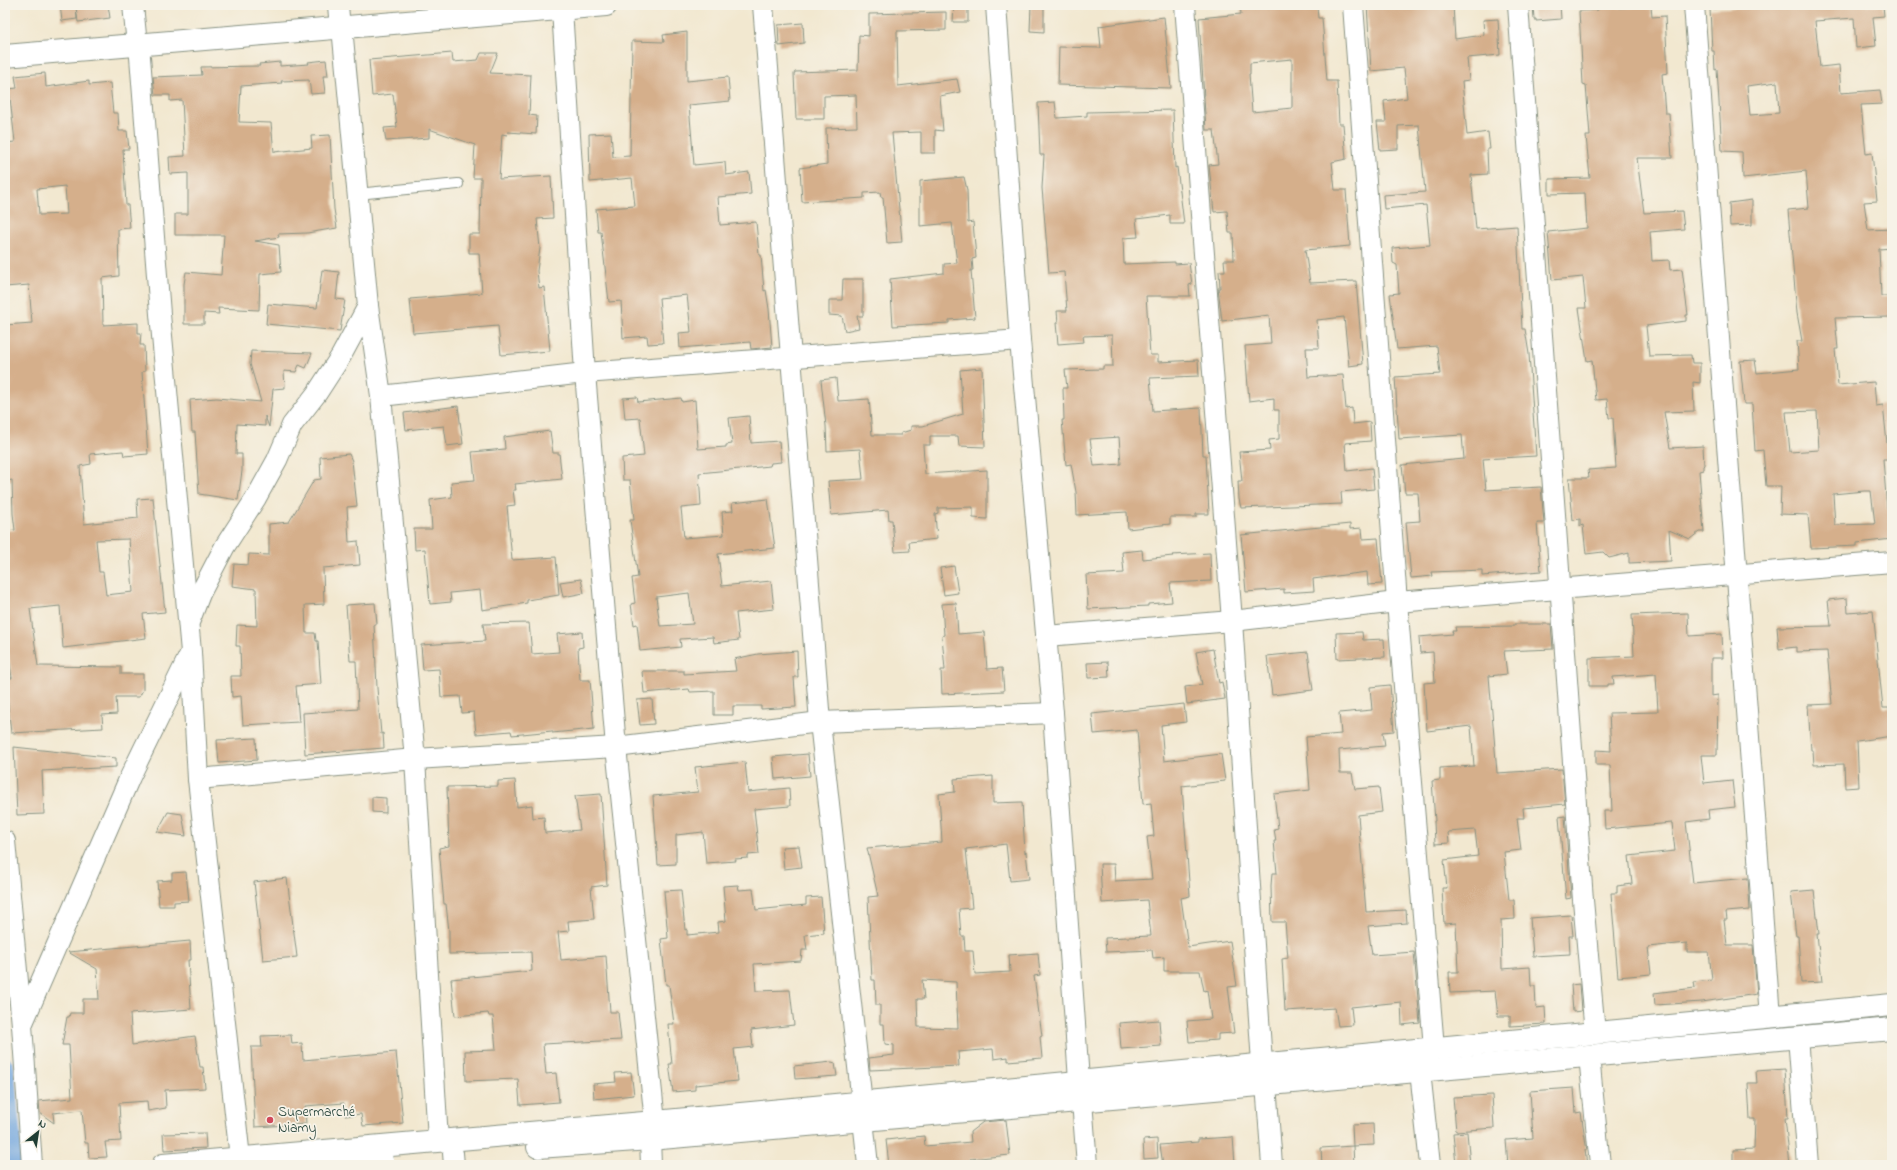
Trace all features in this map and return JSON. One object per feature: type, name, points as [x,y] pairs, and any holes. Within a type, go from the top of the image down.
[{"type":"street","points":[[133,5],[189,625],[198,779],[240,1158]]},
{"type":"street","points":[[5,56],[137,39],[340,17],[473,5]]},
{"type":"street","points":[[340,17],[562,9],[606,5]]},
{"type":"street","points":[[763,5],[820,722],[868,1165]]},
{"type":"street","points":[[996,5],[1020,340],[1053,713],[1080,1091],[1087,1165]]},
{"type":"street","points":[[1185,5],[1232,621],[1262,1064]]},
{"type":"street","points":[[1353,5],[1397,602],[1434,1048]]},
{"type":"street","points":[[1518,5],[1562,588],[1583,892],[1595,1033]]},
{"type":"street","points":[[1694,5],[1770,1017]]},
{"type":"street","points":[[562,9],[585,373],[616,747],[652,1130],[651,1165]]},
{"type":"street","points":[[340,17],[368,306],[382,396],[415,758],[448,1153]]},
{"type":"street","points":[[5,49],[137,39]]},
{"type":"street","points":[[189,625],[200,594],[225,546],[256,498],[277,460],[292,425],[318,393],[341,356],[368,306]]},
{"type":"street","points":[[382,396],[585,373],[792,356],[1020,340]]},
{"type":"street","points":[[1046,636],[1232,621],[1397,602],[1892,562]]},
{"type":"street","points":[[22,1025],[130,777],[191,652]]},
{"type":"street","points":[[198,779],[415,758],[616,747],[820,722],[1053,713]]},
{"type":"street","points":[[5,841],[22,1025],[32,1165]]},
{"type":"street","points":[[338,1165],[652,1130],[1080,1091],[1262,1064],[1892,1005]]},
{"type":"street","points":[[1080,1091],[1266,1084],[1892,1029]]},
{"type":"street","points":[[1798,1037],[1808,1165]]},
{"type":"street","points":[[1589,1056],[1600,1165]]},
{"type":"street","points":[[1420,1071],[1430,1165]]},
{"type":"street","points":[[1266,1084],[1272,1165]]},
{"type":"street","points":[[163,1165],[240,1158],[448,1153]]},
{"type":"lane","points":[[357,194],[458,184]]},
{"type":"building","points":[[60,5],[76,5],[77,19],[62,21]]},
{"type":"building","points":[[108,5],[110,18],[78,22],[76,7]]},
{"type":"building","points":[[954,5],[968,5],[968,22],[953,22]]},
{"type":"building","points":[[1031,5],[1044,5],[1044,32],[1030,31]]},
{"type":"building","points":[[1240,5],[1317,6],[1318,18],[1322,18],[1327,81],[1337,81],[1339,124],[1343,124],[1346,159],[1332,162],[1335,190],[1346,190],[1350,246],[1305,250],[1310,283],[1356,281],[1363,364],[1349,366],[1344,317],[1317,320],[1319,348],[1306,348],[1308,377],[1343,375],[1346,409],[1352,408],[1353,424],[1370,422],[1371,441],[1345,443],[1347,471],[1372,468],[1374,489],[1341,492],[1342,504],[1241,508],[1239,499],[1238,481],[1242,481],[1239,452],[1270,450],[1269,440],[1279,439],[1279,410],[1274,410],[1274,398],[1249,401],[1245,346],[1271,344],[1269,315],[1222,321],[1218,288],[1220,288],[1219,271],[1225,271],[1224,260],[1234,260],[1233,233],[1229,233],[1227,211],[1214,212],[1209,165],[1218,164],[1214,130],[1206,130],[1199,18],[1241,14]],"holes":[[[1292,59],[1292,108],[1252,112],[1249,74],[1250,63]]]},
{"type":"building","points":[[1367,5],[1453,5],[1455,39],[1484,35],[1483,20],[1498,19],[1500,55],[1467,58],[1469,80],[1462,81],[1467,135],[1488,132],[1490,149],[1487,149],[1488,174],[1471,175],[1476,229],[1517,226],[1522,329],[1525,329],[1529,354],[1536,456],[1483,459],[1486,490],[1541,487],[1544,523],[1537,523],[1541,571],[1482,576],[1482,570],[1432,572],[1433,576],[1411,578],[1406,522],[1420,521],[1418,493],[1405,493],[1402,465],[1464,459],[1462,435],[1399,439],[1395,377],[1440,374],[1437,346],[1397,349],[1390,294],[1399,293],[1397,265],[1393,263],[1392,248],[1430,245],[1426,205],[1384,209],[1383,195],[1425,192],[1419,125],[1398,126],[1398,149],[1380,150],[1377,122],[1386,122],[1384,101],[1407,98],[1404,68],[1371,71]]},
{"type":"building","points":[[1533,5],[1560,5],[1561,19],[1536,21],[1536,19],[1534,19]]},
{"type":"building","points":[[1598,5],[1619,5],[1619,8],[1651,6],[1652,17],[1665,16],[1668,73],[1662,74],[1665,113],[1669,113],[1672,158],[1637,158],[1644,213],[1682,211],[1684,229],[1650,232],[1652,261],[1669,260],[1670,270],[1682,269],[1688,315],[1686,315],[1686,321],[1646,326],[1649,356],[1691,355],[1692,363],[1700,363],[1700,383],[1693,382],[1694,411],[1664,412],[1670,448],[1703,446],[1704,465],[1703,470],[1699,471],[1704,532],[1699,532],[1690,539],[1669,530],[1671,561],[1629,563],[1629,553],[1609,558],[1603,552],[1586,554],[1583,525],[1580,526],[1580,519],[1573,520],[1569,478],[1589,478],[1588,470],[1616,468],[1613,418],[1609,418],[1607,399],[1596,400],[1592,360],[1587,361],[1579,308],[1586,308],[1583,277],[1552,280],[1548,232],[1587,228],[1585,193],[1549,194],[1549,179],[1590,178],[1586,136],[1590,136],[1586,85],[1583,84],[1579,11],[1598,10]]},
{"type":"building","points":[[1746,5],[1883,5],[1884,16],[1873,17],[1876,46],[1856,48],[1854,18],[1815,21],[1820,67],[1839,65],[1841,93],[1880,90],[1882,104],[1861,105],[1866,154],[1872,153],[1877,201],[1864,202],[1868,230],[1892,229],[1892,248],[1879,249],[1881,296],[1892,296],[1892,317],[1835,318],[1838,349],[1835,349],[1838,385],[1874,382],[1876,406],[1883,405],[1887,443],[1892,442],[1892,459],[1883,459],[1887,509],[1890,509],[1892,524],[1892,539],[1857,543],[1857,546],[1811,548],[1808,515],[1780,514],[1781,486],[1766,486],[1763,450],[1755,451],[1752,404],[1744,404],[1740,361],[1755,360],[1757,373],[1799,369],[1797,341],[1802,341],[1797,313],[1788,210],[1809,208],[1806,171],[1743,178],[1742,152],[1722,151],[1717,69],[1715,70],[1714,51],[1712,51],[1710,9],[1746,7]],"holes":[[[1777,82],[1779,113],[1750,115],[1747,86]],[[1817,411],[1819,450],[1790,452],[1786,412]],[[1871,491],[1875,524],[1835,525],[1833,494]]]},
{"type":"building","points":[[946,12],[946,30],[897,31],[898,86],[957,79],[960,92],[940,96],[943,131],[935,130],[935,153],[921,153],[921,132],[892,133],[902,242],[887,243],[883,197],[881,197],[880,192],[864,193],[864,198],[802,202],[800,168],[827,164],[826,128],[857,127],[856,95],[824,96],[824,119],[796,119],[794,74],[795,72],[858,70],[859,35],[869,36],[869,14]]},
{"type":"building","points":[[1164,17],[1171,88],[1058,85],[1059,47],[1101,48],[1099,26]]},
{"type":"building","points":[[803,23],[804,43],[779,46],[778,25]]},
{"type":"building","points":[[687,32],[687,81],[728,77],[730,101],[689,105],[694,165],[725,162],[726,175],[749,172],[751,194],[718,197],[720,225],[756,222],[764,291],[766,290],[769,309],[772,347],[751,349],[750,342],[680,348],[679,333],[691,332],[687,295],[659,298],[663,343],[648,344],[647,336],[623,338],[621,301],[609,302],[601,232],[598,232],[596,209],[635,206],[632,178],[590,182],[589,134],[611,133],[613,157],[630,156],[632,41],[664,42],[663,35]]},
{"type":"building","points":[[452,53],[453,62],[478,60],[481,53],[498,53],[490,73],[531,75],[529,115],[537,116],[536,134],[508,132],[507,135],[502,134],[499,179],[551,176],[553,218],[537,219],[540,248],[537,271],[539,288],[544,287],[550,351],[501,355],[498,326],[413,333],[410,299],[482,293],[479,253],[469,253],[469,234],[480,234],[481,178],[473,178],[475,145],[429,129],[429,138],[386,141],[384,128],[397,127],[393,94],[372,96],[369,60]]},
{"type":"building","points":[[326,60],[328,76],[323,76],[325,93],[311,94],[309,80],[281,81],[282,83],[241,86],[239,122],[271,123],[274,152],[312,148],[311,136],[330,135],[334,209],[337,228],[307,233],[278,234],[279,237],[255,241],[279,245],[281,272],[260,274],[259,310],[218,308],[219,314],[204,313],[204,324],[184,324],[184,284],[186,272],[221,275],[224,235],[175,235],[175,214],[188,214],[188,173],[170,174],[169,157],[185,156],[182,100],[170,101],[170,95],[155,95],[153,77],[202,75],[201,67],[260,66],[259,64],[280,62],[280,66],[309,64],[308,62]]},
{"type":"building","points":[[45,73],[46,87],[89,81],[89,85],[110,83],[113,113],[118,113],[119,131],[127,131],[129,149],[123,149],[126,205],[128,205],[130,228],[118,229],[119,276],[102,278],[103,325],[138,323],[138,333],[141,333],[140,345],[144,345],[145,371],[142,372],[148,454],[124,456],[123,451],[90,454],[91,464],[80,466],[84,524],[138,518],[137,499],[153,498],[165,612],[143,614],[146,638],[63,648],[60,606],[30,609],[38,666],[121,667],[121,674],[143,674],[143,690],[139,697],[116,697],[117,714],[102,715],[103,728],[11,733],[6,687],[8,687],[7,678],[12,678],[5,631],[5,531],[15,530],[12,480],[7,481],[5,460],[5,325],[32,323],[29,285],[5,287],[5,273],[7,273],[5,240],[7,240],[5,218],[5,143],[15,142],[9,89],[17,88],[15,76]],"holes":[[[65,186],[67,214],[39,215],[37,189]],[[129,539],[133,592],[106,595],[103,572],[99,572],[96,540]]]},
{"type":"building","points":[[1055,102],[1057,118],[1087,116],[1087,112],[1173,110],[1175,168],[1177,167],[1184,224],[1170,224],[1170,215],[1136,219],[1138,237],[1123,238],[1124,264],[1175,262],[1175,264],[1189,263],[1192,284],[1189,285],[1190,296],[1146,296],[1150,355],[1158,355],[1158,362],[1198,360],[1199,376],[1150,378],[1153,411],[1201,408],[1203,455],[1206,455],[1209,514],[1196,514],[1196,517],[1170,517],[1170,524],[1128,529],[1127,512],[1077,515],[1076,492],[1071,464],[1066,465],[1062,420],[1064,420],[1063,388],[1067,388],[1065,370],[1103,369],[1103,366],[1113,366],[1112,335],[1083,336],[1084,342],[1058,344],[1056,323],[1058,323],[1057,311],[1067,311],[1064,272],[1049,273],[1042,188],[1044,155],[1040,155],[1038,103]],"holes":[[[1119,437],[1121,464],[1094,466],[1090,439]]]},
{"type":"building","points":[[964,177],[967,190],[968,223],[973,222],[976,258],[972,259],[973,270],[971,270],[975,318],[949,320],[949,323],[893,326],[890,279],[944,273],[944,264],[957,263],[952,223],[920,226],[920,181]]},
{"type":"building","points":[[1752,200],[1752,225],[1730,226],[1729,203]]},
{"type":"building","points":[[322,270],[339,272],[336,299],[345,300],[340,331],[266,324],[268,304],[317,308]]},
{"type":"building","points":[[843,279],[863,279],[863,316],[857,316],[859,328],[845,331],[842,316],[829,315],[829,300],[842,300]]},
{"type":"building","points":[[251,351],[312,353],[306,368],[299,365],[296,372],[284,371],[285,388],[273,389],[269,427],[265,416],[265,426],[237,424],[236,454],[242,454],[242,471],[238,500],[199,494],[195,432],[192,432],[190,400],[217,398],[261,402],[250,364]]},
{"type":"building","points":[[982,368],[985,447],[959,446],[958,436],[930,436],[930,445],[923,445],[925,474],[987,470],[987,519],[973,518],[973,507],[938,508],[938,513],[935,514],[937,539],[909,542],[910,551],[895,552],[892,520],[889,520],[888,510],[831,515],[828,481],[863,479],[860,449],[827,451],[821,380],[836,378],[838,401],[869,399],[872,435],[901,435],[901,433],[911,430],[911,426],[923,426],[963,414],[960,370]]},
{"type":"building","points":[[637,397],[638,402],[681,398],[682,402],[695,400],[698,449],[726,447],[726,445],[732,444],[729,418],[749,416],[751,443],[779,441],[781,462],[771,463],[770,466],[699,473],[701,506],[681,508],[684,538],[724,535],[722,512],[733,511],[732,503],[768,499],[775,548],[718,554],[722,586],[771,581],[774,609],[736,613],[739,640],[714,643],[713,637],[680,639],[681,647],[640,651],[637,624],[634,625],[631,604],[635,603],[632,578],[638,577],[630,520],[634,520],[630,480],[623,480],[622,458],[644,456],[640,418],[625,419],[623,398]],"holes":[[[689,593],[693,624],[660,626],[656,597]]]},
{"type":"building","points":[[458,406],[463,444],[447,446],[444,426],[406,430],[404,413]]},
{"type":"building","points":[[550,431],[553,453],[559,453],[562,479],[515,484],[516,490],[513,490],[515,505],[507,506],[512,560],[556,557],[559,595],[527,600],[527,603],[482,610],[480,590],[450,593],[451,602],[430,604],[425,549],[415,550],[414,529],[432,529],[430,500],[452,497],[451,482],[475,480],[472,452],[505,449],[504,437]]},
{"type":"building","points":[[349,454],[352,461],[357,506],[347,507],[349,542],[358,541],[360,565],[323,568],[324,604],[305,605],[306,633],[315,633],[316,641],[318,641],[321,684],[296,686],[299,722],[243,725],[241,696],[232,697],[231,676],[241,676],[240,646],[236,646],[237,625],[257,626],[256,589],[232,586],[234,564],[248,565],[249,554],[269,555],[269,524],[289,522],[314,480],[321,479],[320,457]]},
{"type":"building","points":[[1350,524],[1350,529],[1362,528],[1363,539],[1378,538],[1382,584],[1368,585],[1367,572],[1313,579],[1314,591],[1284,593],[1284,589],[1246,592],[1241,535]]},
{"type":"building","points":[[1142,550],[1143,559],[1173,556],[1172,555],[1210,553],[1211,581],[1170,583],[1172,602],[1148,604],[1148,606],[1088,609],[1086,575],[1124,573],[1122,552]]},
{"type":"building","points":[[954,566],[958,593],[944,595],[940,568]]},
{"type":"building","points":[[581,579],[584,593],[563,597],[560,582]]},
{"type":"building","points":[[1847,598],[1848,613],[1873,611],[1883,708],[1892,708],[1892,736],[1857,741],[1859,787],[1845,788],[1844,764],[1814,765],[1813,750],[1811,750],[1808,705],[1832,704],[1827,651],[1796,652],[1796,647],[1779,649],[1777,627],[1831,626],[1828,600]]},
{"type":"building","points":[[375,603],[377,624],[374,624],[377,688],[381,734],[383,733],[384,748],[305,754],[303,713],[358,709],[356,661],[350,661],[346,605]]},
{"type":"building","points":[[956,603],[958,634],[984,632],[987,669],[1002,668],[1004,691],[942,694],[941,670],[945,670],[942,636],[944,635],[942,604]]},
{"type":"building","points":[[1688,613],[1689,636],[1722,634],[1723,658],[1711,658],[1711,696],[1718,695],[1717,755],[1701,755],[1704,783],[1732,780],[1735,807],[1708,810],[1709,819],[1686,822],[1693,883],[1748,878],[1750,910],[1726,912],[1727,920],[1724,920],[1727,945],[1753,945],[1757,994],[1702,1002],[1655,1005],[1654,993],[1695,988],[1694,982],[1712,980],[1709,952],[1687,952],[1687,943],[1648,947],[1651,974],[1618,977],[1611,893],[1617,893],[1617,886],[1632,884],[1629,856],[1675,851],[1672,823],[1605,829],[1604,811],[1612,811],[1610,765],[1596,765],[1596,750],[1611,751],[1609,713],[1658,712],[1656,674],[1613,677],[1614,684],[1608,684],[1608,686],[1589,686],[1589,658],[1634,656],[1632,615]]},
{"type":"building","points":[[529,623],[532,654],[559,652],[557,634],[582,632],[583,647],[578,648],[580,680],[590,680],[594,729],[512,735],[511,731],[476,734],[474,712],[462,713],[460,696],[441,697],[439,669],[423,670],[421,645],[485,641],[483,624]]},
{"type":"building","points":[[1514,624],[1551,624],[1553,649],[1504,651],[1507,674],[1489,676],[1497,773],[1562,769],[1565,804],[1523,808],[1524,818],[1517,818],[1521,850],[1504,852],[1509,900],[1514,900],[1515,919],[1501,920],[1502,969],[1530,967],[1531,986],[1535,986],[1536,1008],[1545,1007],[1546,1024],[1510,1026],[1510,1016],[1498,1016],[1495,991],[1450,993],[1449,972],[1458,972],[1456,923],[1444,924],[1442,888],[1447,888],[1444,860],[1478,856],[1475,830],[1448,832],[1449,843],[1435,844],[1432,781],[1440,780],[1440,768],[1474,766],[1471,726],[1427,731],[1424,683],[1435,682],[1433,652],[1420,653],[1419,637],[1453,634],[1452,631],[1456,631],[1455,627],[1514,626]]},
{"type":"building","points":[[1362,632],[1363,640],[1384,639],[1385,657],[1337,659],[1336,633]]},
{"type":"building","points":[[1213,649],[1219,683],[1222,682],[1225,699],[1187,704],[1185,687],[1202,685],[1196,652]]},
{"type":"building","points":[[797,651],[798,677],[794,677],[796,707],[761,709],[761,706],[733,706],[733,715],[714,715],[714,691],[690,692],[689,689],[644,693],[642,671],[684,671],[684,674],[736,671],[734,659],[758,654]]},
{"type":"building","points":[[1308,652],[1313,690],[1272,695],[1267,656]]},
{"type":"building","points":[[1108,662],[1109,677],[1088,678],[1087,663]]},
{"type":"building","points":[[1390,685],[1394,731],[1383,732],[1385,746],[1339,750],[1340,773],[1352,773],[1355,789],[1379,787],[1382,812],[1358,815],[1366,912],[1406,910],[1407,923],[1368,926],[1372,955],[1414,952],[1420,1023],[1402,1025],[1401,1002],[1351,1007],[1353,1025],[1338,1026],[1335,1008],[1285,1011],[1282,959],[1288,958],[1285,922],[1272,922],[1272,873],[1277,873],[1274,829],[1278,828],[1274,794],[1310,790],[1306,737],[1341,734],[1339,713],[1372,710],[1370,687]]},
{"type":"building","points":[[652,699],[654,724],[640,725],[637,700]]},
{"type":"building","points":[[1184,704],[1186,722],[1161,725],[1164,761],[1221,754],[1225,781],[1182,786],[1190,896],[1181,898],[1188,947],[1230,941],[1237,986],[1228,987],[1234,1033],[1218,1034],[1218,1040],[1189,1042],[1187,1021],[1211,1019],[1207,990],[1204,991],[1200,971],[1164,971],[1164,957],[1153,958],[1152,950],[1106,952],[1105,938],[1151,936],[1147,900],[1102,903],[1100,864],[1114,864],[1115,881],[1152,879],[1147,837],[1154,836],[1151,803],[1143,804],[1137,730],[1094,734],[1092,714]]},
{"type":"building","points":[[256,738],[257,760],[219,763],[217,740]]},
{"type":"building","points":[[14,747],[116,758],[116,767],[42,771],[44,814],[17,815]]},
{"type":"building","points":[[808,754],[810,776],[775,779],[773,757]]},
{"type":"building","points":[[745,762],[748,792],[789,788],[790,806],[754,809],[759,854],[748,855],[748,858],[735,859],[736,861],[706,863],[703,832],[676,835],[676,864],[658,865],[653,796],[698,792],[695,767]]},
{"type":"building","points":[[993,776],[993,803],[1022,802],[1025,853],[1026,852],[1029,879],[1010,881],[1006,844],[966,849],[972,908],[959,909],[961,936],[964,936],[965,951],[973,951],[975,974],[1010,972],[1009,955],[1038,953],[1040,975],[1034,976],[1042,1036],[1040,1037],[1042,1058],[1008,1061],[1008,1057],[994,1059],[993,1049],[958,1052],[959,1066],[870,1070],[869,1058],[894,1055],[894,1045],[885,1044],[884,1024],[880,1024],[880,1005],[876,1005],[875,980],[872,980],[868,897],[878,896],[867,848],[942,842],[939,794],[955,792],[954,779]],"holes":[[[922,980],[956,982],[958,1028],[918,1027],[917,999],[924,999]]]},
{"type":"building","points":[[515,780],[517,807],[532,805],[533,818],[544,817],[545,833],[580,830],[575,796],[601,794],[607,885],[591,887],[594,919],[568,921],[569,931],[558,932],[561,960],[606,956],[610,1012],[618,1012],[621,1040],[543,1044],[546,1074],[556,1073],[559,1102],[520,1105],[518,1079],[466,1081],[465,1051],[496,1050],[493,1016],[489,1016],[488,1013],[455,1016],[451,979],[532,971],[531,952],[449,954],[449,931],[446,904],[444,904],[439,848],[449,846],[447,787],[498,786],[498,781]]},
{"type":"building","points":[[372,797],[386,798],[386,813],[372,812]]},
{"type":"building","points":[[168,812],[182,814],[186,836],[157,832]]},
{"type":"building","points":[[1565,816],[1571,898],[1566,899],[1559,817]]},
{"type":"building","points":[[799,846],[802,867],[784,869],[782,847]]},
{"type":"building","points":[[186,872],[189,901],[174,902],[174,906],[159,906],[157,881],[172,880],[172,873]]},
{"type":"building","points":[[287,878],[297,957],[263,960],[254,882]]},
{"type":"building","points":[[738,885],[739,890],[753,889],[756,910],[806,905],[806,898],[821,897],[824,933],[805,935],[807,950],[802,950],[801,961],[754,964],[756,991],[790,990],[794,1025],[751,1030],[753,1047],[734,1049],[738,1081],[695,1085],[695,1090],[673,1092],[669,1064],[672,1064],[668,1024],[674,1024],[669,985],[666,985],[661,939],[668,938],[664,891],[681,890],[685,930],[687,929],[687,935],[719,932],[718,922],[726,921],[723,886]]},
{"type":"building","points":[[1814,890],[1822,982],[1801,983],[1798,936],[1796,936],[1791,892]]},
{"type":"building","points":[[1571,915],[1573,936],[1569,936],[1570,954],[1533,956],[1530,918]]},
{"type":"building","points":[[190,941],[191,960],[188,960],[191,1009],[130,1014],[132,1045],[195,1036],[200,1067],[203,1067],[205,1088],[165,1090],[166,1108],[148,1111],[147,1101],[119,1103],[121,1141],[105,1142],[107,1157],[89,1158],[88,1143],[85,1143],[82,1110],[53,1113],[54,1123],[40,1113],[39,1101],[72,1098],[69,1045],[62,1045],[67,1017],[69,1017],[70,1013],[83,1013],[83,999],[99,999],[97,969],[68,952]]},
{"type":"building","points":[[1579,984],[1581,1011],[1573,1012],[1571,985]]},
{"type":"building","points":[[1159,1020],[1161,1046],[1121,1049],[1119,1023]]},
{"type":"building","points":[[291,1035],[292,1044],[302,1043],[303,1060],[396,1052],[403,1123],[363,1126],[361,1114],[345,1116],[344,1103],[305,1106],[306,1124],[255,1127],[251,1047],[262,1047],[261,1036]]},
{"type":"building","points":[[832,1062],[835,1063],[837,1076],[795,1079],[794,1066]]},
{"type":"building","points":[[1785,1069],[1788,1118],[1785,1118],[1790,1165],[1733,1165],[1733,1150],[1754,1149],[1755,1119],[1750,1119],[1748,1083],[1757,1083],[1756,1071]]},
{"type":"building","points":[[631,1072],[634,1095],[594,1099],[593,1084],[616,1082],[615,1073]]},
{"type":"building","points":[[1574,1088],[1576,1113],[1581,1112],[1587,1150],[1585,1150],[1587,1165],[1508,1165],[1506,1140],[1533,1138],[1530,1091]]},
{"type":"building","points":[[1492,1095],[1494,1128],[1456,1131],[1453,1097]]},
{"type":"building","points":[[1006,1120],[1010,1155],[970,1159],[971,1165],[889,1165],[886,1140],[924,1136],[925,1146],[971,1142],[970,1132],[983,1122]]},
{"type":"building","points":[[1373,1124],[1374,1145],[1353,1146],[1352,1125]]},
{"type":"building","points":[[1467,1132],[1470,1165],[1456,1165],[1453,1133]]},
{"type":"building","points":[[205,1133],[206,1148],[164,1150],[163,1134]]},
{"type":"building","points":[[1233,1137],[1235,1165],[1163,1165],[1160,1145],[1198,1142],[1198,1139]]},
{"type":"building","points":[[1157,1139],[1158,1158],[1144,1159],[1143,1140]]},
{"type":"building","points":[[1353,1146],[1354,1165],[1322,1165],[1321,1148]]},
{"type":"waterway","points":[[5,1067],[14,1165]]},
{"type":"place","name":"Supermarché Niamy","points":[[270,1120]]}]
